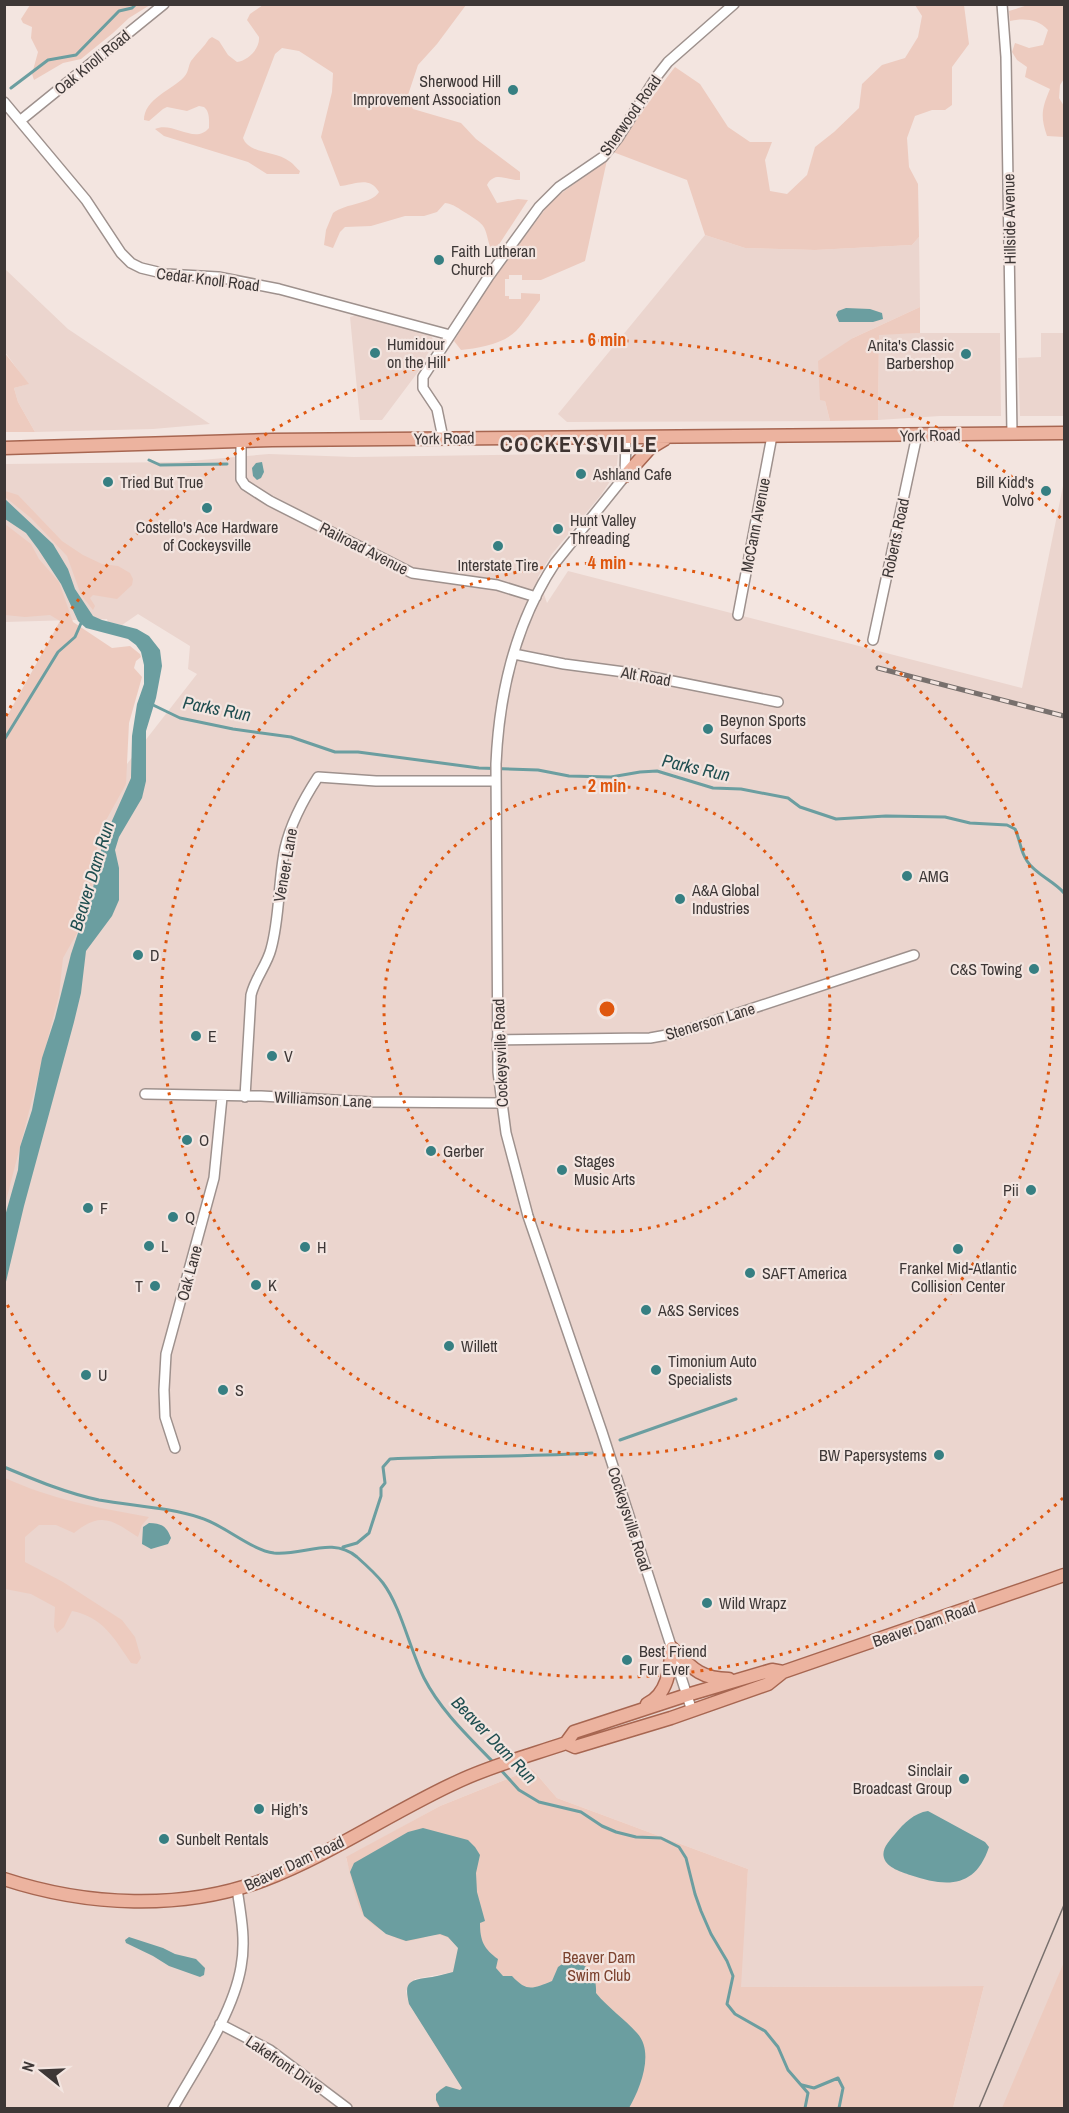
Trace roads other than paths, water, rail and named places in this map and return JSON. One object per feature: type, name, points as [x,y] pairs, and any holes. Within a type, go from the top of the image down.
[{"type":"main road","name":"York Road","points":[[4,448],[442,438],[1065,433]]},
{"type":"main road","points":[[626,477],[650,448],[670,437]]},
{"type":"main road","name":"Beaver Dam Road","points":[[566,1743],[575,1747],[692,1711],[768,1684],[783,1672],[1065,1575]]},
{"type":"main road","points":[[672,1648],[689,1665],[706,1676],[714,1679],[745,1678]]},
{"type":"main road","points":[[630,1713],[655,1700],[660,1693],[668,1677],[672,1648]]},
{"type":"main road","name":"Beaver Dam Road","points":[[237,1889],[290,1868],[432,1794],[478,1773],[566,1743],[574,1732],[772,1670],[783,1672]]},
{"type":"main road","points":[[4,1879],[58,1893],[118,1900],[167,1900],[237,1889]]},
{"type":"street","name":"Oak Knoll Road","points":[[21,120],[164,4]]},
{"type":"street","name":"Sherwood Road","points":[[442,438],[437,409],[422,383],[426,370],[450,334],[500,260],[545,200],[566,182],[603,157],[668,62],[734,4]]},
{"type":"street","name":"Hillside Avenue","points":[[1002,4],[1006,57],[1012,433]]},
{"type":"street","name":"Cedar Knoll Road","points":[[4,102],[86,200],[121,253],[141,268],[165,274],[218,277],[268,286],[450,334]]},
{"type":"street","name":"Roberts Road","points":[[873,640],[918,435]]},
{"type":"street","name":"McCann Avenue","points":[[738,615],[772,436]]},
{"type":"street","points":[[626,438],[626,477]]},
{"type":"street","name":"Railroad Avenue","points":[[241,441],[241,479],[252,491],[270,501],[412,573],[497,585],[536,597]]},
{"type":"street","name":"Cockeysville Road","points":[[626,477],[555,563],[536,597],[514,654],[501,708],[496,773],[497,1040],[501,1103],[513,1166],[692,1711]]},
{"type":"street","name":"Alt Road","points":[[514,654],[564,664],[632,673],[778,702]]},
{"type":"street","name":"Veneer Lane","points":[[245,1096],[250,995],[272,947],[285,849],[292,825],[303,799],[318,777],[376,781],[496,773]]},
{"type":"street","name":"Stenerson Lane","points":[[497,1040],[650,1038],[678,1033],[914,955]]},
{"type":"street","name":"Williamson Lane","points":[[145,1094],[371,1102],[501,1103]]},
{"type":"street","name":"Oak Lane","points":[[175,1448],[165,1417],[166,1354],[214,1178],[222,1097]]},
{"type":"street","name":"Beaver Dam Road","points":[[173,2109],[220,2024],[233,1995],[241,1966],[243,1936],[237,1889]]},
{"type":"street","name":"Lakefront Drive","points":[[220,2024],[270,2050],[347,2109]]},
{"type":"water","points":[[846,308],[870,309],[882,313],[883,319],[873,322],[839,322],[836,315],[838,311]]},
{"type":"water","points":[[262,462],[264,472],[257,480],[253,476],[252,468],[256,463]]},
{"type":"water","name":"Beaver Dam Run","points":[[5,499],[53,544],[68,569],[75,589],[93,616],[137,629],[149,636],[160,650],[162,666],[156,698],[146,731],[146,781],[142,798],[119,837],[115,850],[119,868],[119,900],[112,916],[86,951],[81,993],[74,1022],[24,1206],[5,1286],[5,1216],[18,1170],[20,1147],[32,1110],[42,1058],[71,954],[93,888],[103,841],[131,778],[132,736],[137,704],[144,684],[144,665],[141,652],[128,639],[86,628],[78,621],[61,584],[38,549],[26,533],[5,519]]},
{"type":"water","points":[[149,1523],[166,1528],[171,1538],[168,1544],[151,1549],[142,1544],[143,1527]]},
{"type":"water","points":[[928,1811],[985,1842],[989,1847],[976,1871],[958,1881],[936,1882],[899,1871],[886,1861],[883,1855],[891,1839],[910,1819]]},
{"type":"water","points":[[423,1828],[468,1840],[480,1855],[476,1873],[477,1892],[485,1921],[480,1923],[481,1935],[486,1948],[498,1959],[496,1968],[503,1976],[512,1976],[526,1987],[535,1987],[552,1981],[558,1967],[565,1962],[585,1966],[595,1979],[596,1993],[637,2033],[645,2050],[644,2070],[629,2108],[440,2108],[436,2094],[440,2090],[446,2086],[460,2090],[462,2088],[409,2004],[407,1988],[414,1981],[453,1972],[458,1948],[448,1937],[440,1934],[406,1941],[386,1934],[364,1916],[350,1872],[354,1863],[408,1832]]},
{"type":"water","points":[[129,1937],[175,1954],[196,1959],[205,1968],[204,1975],[200,1977],[169,1966],[126,1943],[125,1940]]},
{"type":"waterway","points":[[11,88],[48,60],[76,55],[119,11],[132,8],[136,4]]},
{"type":"waterway","points":[[149,460],[160,465],[227,464]]},
{"type":"waterway","points":[[4,740],[58,652],[75,637],[82,621]]},
{"type":"waterway","name":"Parks Run","points":[[151,704],[180,718],[233,729],[291,737],[335,752],[358,752],[479,768],[538,770],[569,776],[611,777],[657,771],[713,788],[741,789],[788,798],[800,807],[836,819],[886,816],[945,817],[970,823],[1007,825],[1015,829],[1030,866],[1064,893]]},
{"type":"waterway","points":[[620,1440],[736,1399]]},
{"type":"waterway","points":[[343,1547],[357,1543],[369,1533],[381,1496],[381,1488],[385,1483],[383,1467],[390,1459],[592,1453]]},
{"type":"waterway","name":"Beaver Dam Run","points":[[4,1467],[51,1486],[87,1497],[176,1511],[201,1518],[265,1551],[285,1553],[327,1547],[338,1548],[357,1557],[383,1583],[389,1593],[419,1667],[438,1701],[493,1762]]},
{"type":"waterway","name":"Beaver Dam Run","points":[[500,1769],[519,1790],[539,1802],[581,1812],[616,1832],[636,1837],[661,1838],[679,1847],[686,1858],[701,1911],[733,1976],[727,2004],[735,2014],[765,2031],[778,2047],[788,2070],[808,2093],[805,2108]]},
{"type":"waterway","points":[[802,2085],[814,2088],[838,2078],[843,2088],[839,2108]]},
{"type":"tram line","points":[[979,2108],[1064,1905]]},
{"type":"railway","points":[[878,668],[1064,716]]},
{"type":"place","name":"Sherwood Hill Improvement Association","points":[[513,90]]},
{"type":"place","name":"Faith Lutheran Church","points":[[439,260]]},
{"type":"place","name":"Humidour on the Hill","points":[[375,353]]},
{"type":"place","name":"Anita's Classic Barbershop","points":[[966,354]]},
{"type":"place","name":"Ashland Cafe","points":[[581,474]]},
{"type":"place","name":"Tried But True","points":[[108,482]]},
{"type":"place","name":"Bill Kidd's Volvo","points":[[1046,491]]},
{"type":"place","name":"Costello's Ace Hardware of Cockeysville","points":[[207,508]]},
{"type":"place","name":"Hunt Valley Threading","points":[[558,529]]},
{"type":"place","name":"Interstate Tire","points":[[498,546]]},
{"type":"place","name":"Beynon Sports Surfaces","points":[[708,729]]},
{"type":"place","name":"AMG","points":[[907,876]]},
{"type":"place","name":"A&A Global Industries","points":[[680,899]]},
{"type":"place","name":"D","points":[[138,955]]},
{"type":"place","name":"C&S Towing","points":[[1034,969]]},
{"type":"place","name":"E","points":[[196,1036]]},
{"type":"place","name":"V","points":[[272,1056]]},
{"type":"place","name":"O","points":[[187,1140]]},
{"type":"place","name":"Gerber","points":[[431,1151]]},
{"type":"place","name":"Stages Music Arts","points":[[562,1170]]},
{"type":"place","name":"Pii","points":[[1031,1190]]},
{"type":"place","name":"F","points":[[88,1208]]},
{"type":"place","name":"Q","points":[[173,1217]]},
{"type":"place","name":"L","points":[[149,1246]]},
{"type":"place","name":"H","points":[[305,1247]]},
{"type":"place","name":"Frankel Mid-Atlantic Collision Center","points":[[958,1249]]},
{"type":"place","name":"SAFT America","points":[[750,1273]]},
{"type":"place","name":"K","points":[[256,1285]]},
{"type":"place","name":"T","points":[[155,1286]]},
{"type":"place","name":"A&S Services","points":[[646,1310]]},
{"type":"place","name":"Willett","points":[[449,1346]]},
{"type":"place","name":"Timonium Auto Specialists","points":[[656,1370]]},
{"type":"place","name":"U","points":[[86,1375]]},
{"type":"place","name":"S","points":[[223,1390]]},
{"type":"place","name":"BW Papersystems","points":[[939,1455]]},
{"type":"place","name":"Wild Wrapz","points":[[707,1603]]},
{"type":"place","name":"Best Friend Fur Ever","points":[[627,1660]]},
{"type":"place","name":"Sinclair Broadcast Group","points":[[964,1779]]},
{"type":"place","name":"High’s","points":[[259,1809]]},
{"type":"place","name":"Sunbelt Rentals","points":[[164,1839]]},
{"type":"district","name":"COCKEYSVILLE","points":[[579,444]]},
{"type":"park label","name":"Beaver Dam Swim Club","points":[[599,1966]]}]
